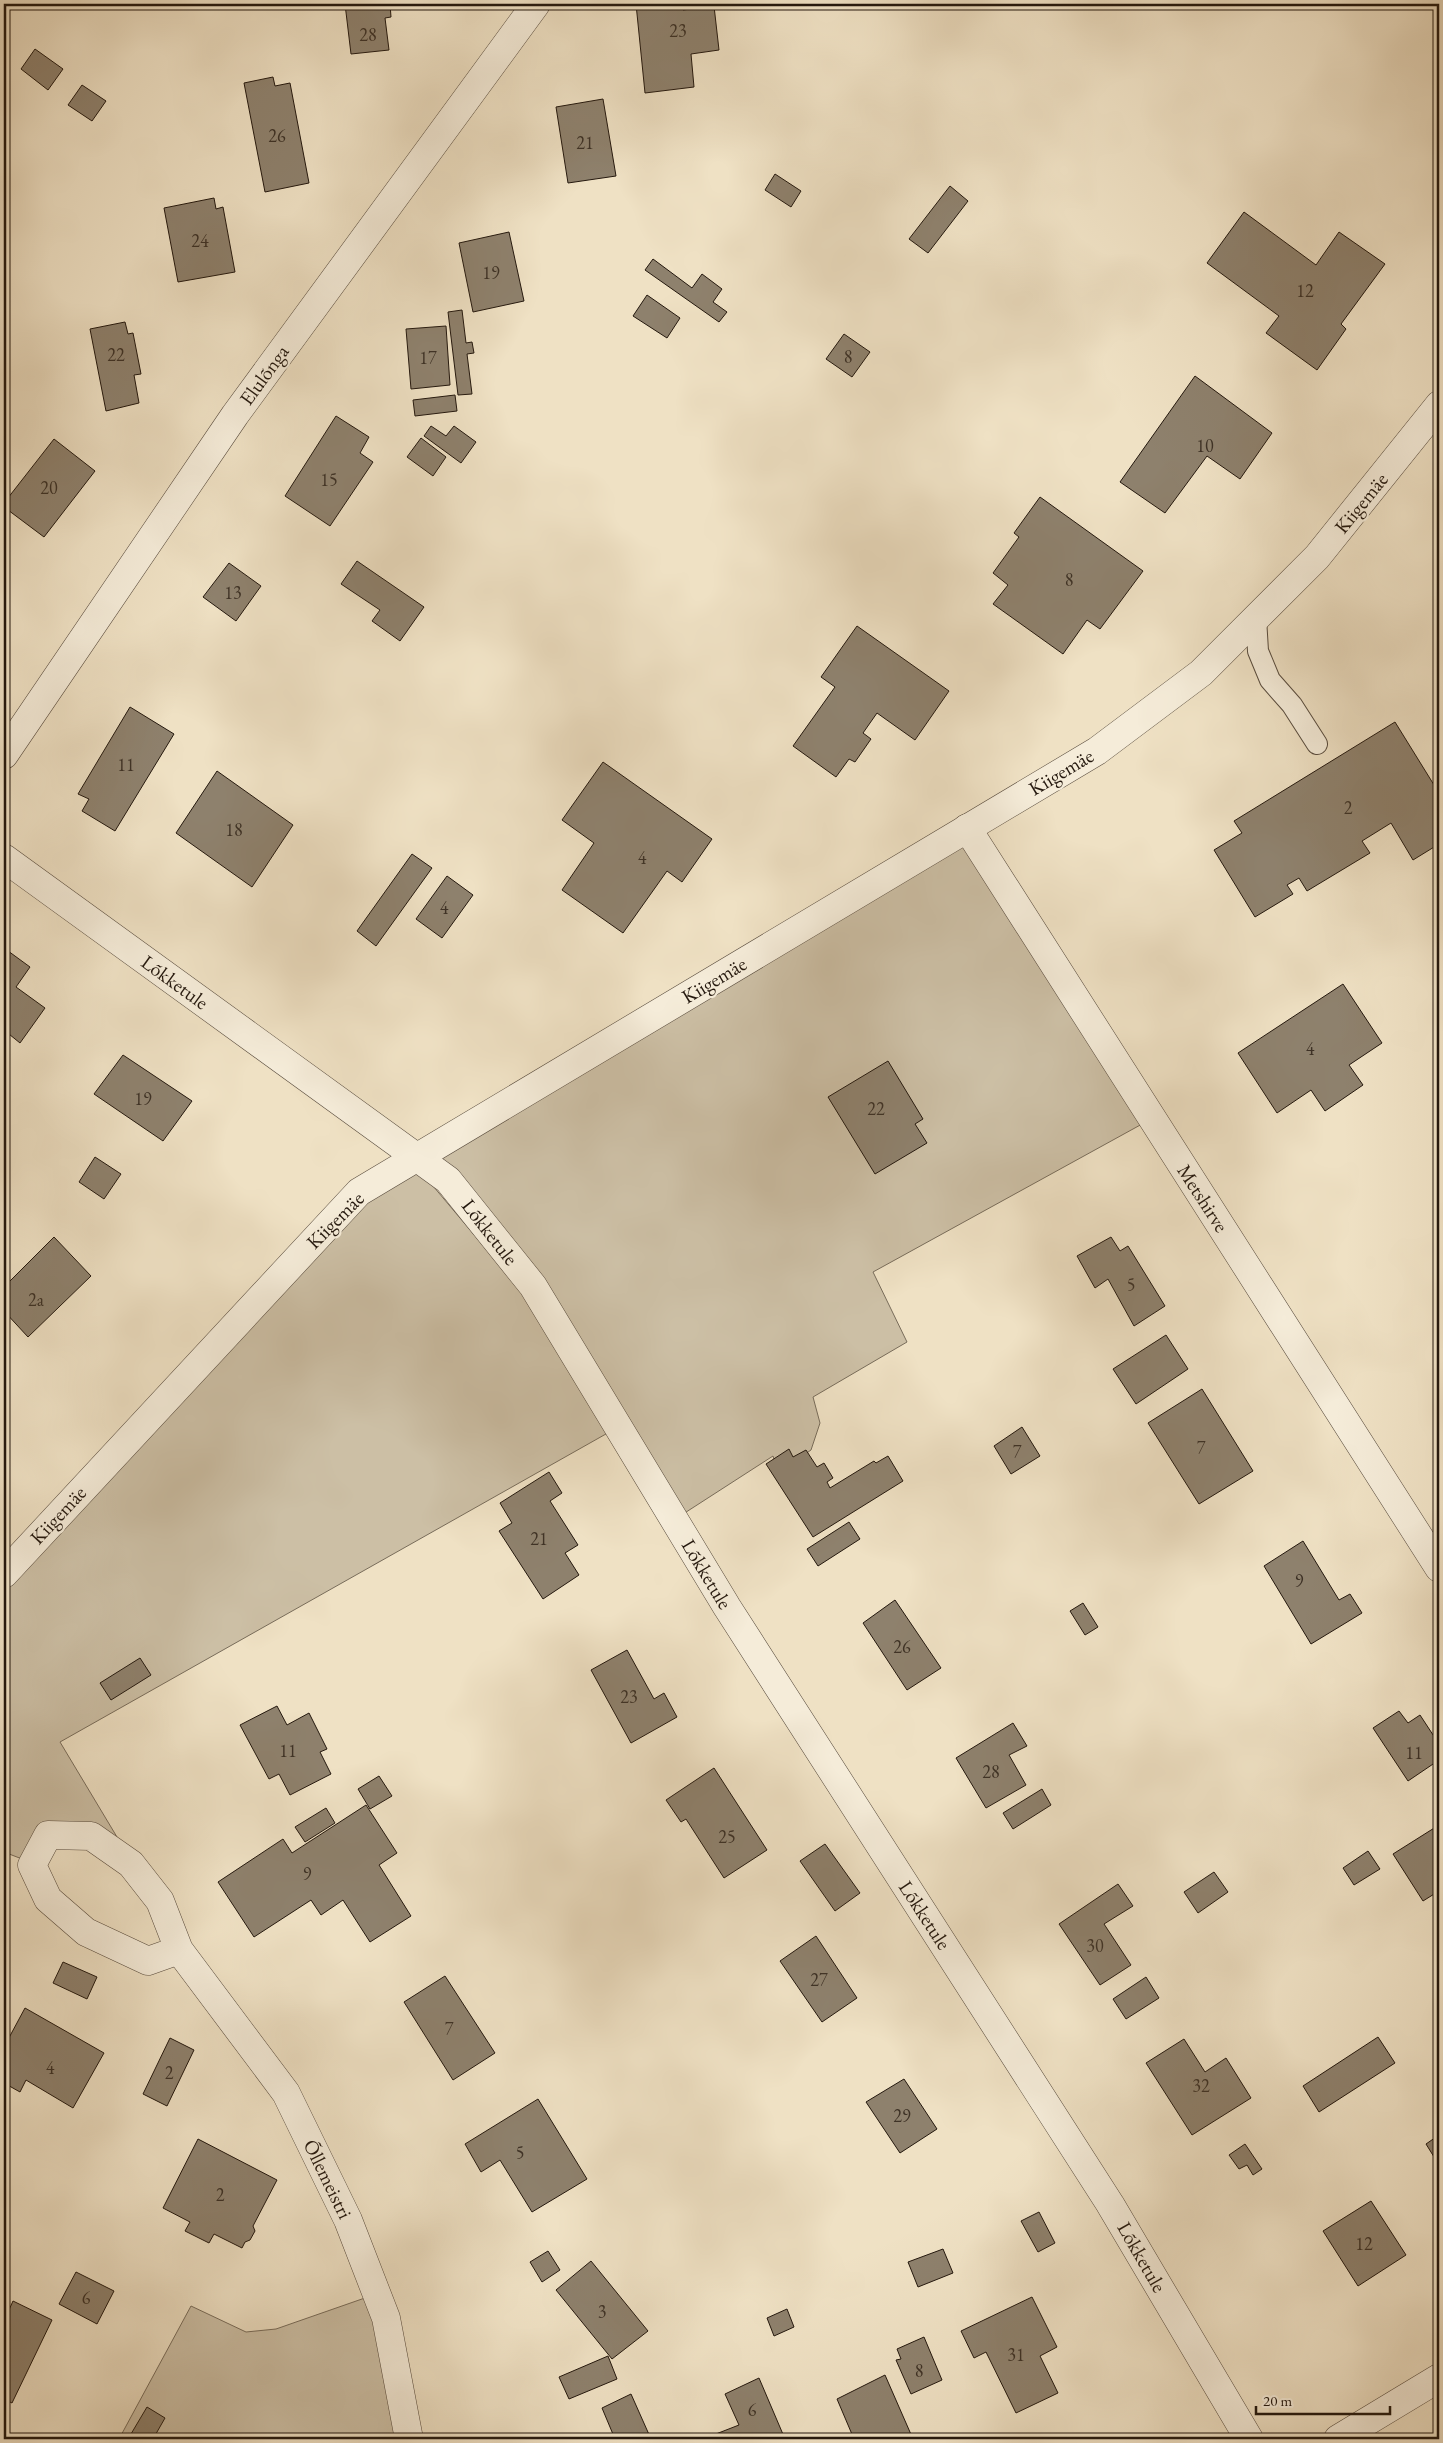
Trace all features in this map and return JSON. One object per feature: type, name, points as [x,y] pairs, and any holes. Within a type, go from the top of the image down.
[{"type":"street","name":"Elulõnga","points":[[4,755],[236,415],[536,4]]},
{"type":"street","name":"Kiigemäe","points":[[4,1574],[359,1192],[1097,751],[1201,673],[1318,557],[1439,405]]},
{"type":"street","name":"Metshirve","points":[[967,828],[1439,1568]]},
{"type":"street","name":"Lõkketule","points":[[4,858],[448,1180],[533,1286],[727,1607],[1110,2204],[1249,2439]]},
{"type":"street","name":"Õllemeistri","points":[[179,1950],[148,1961],[86,1932],[48,1899],[32,1865],[48,1835],[91,1836],[131,1864],[160,1901],[179,1950],[286,2093],[348,2220],[386,2318],[409,2439]]},
{"type":"street","points":[[1338,2439],[1439,2378]]},
{"type":"lane","points":[[1256,618],[1258,650],[1270,680],[1292,705],[1317,744]]},
{"type":"shaded area","points":[[965,825],[1153,1118],[873,1272],[907,1342],[813,1397],[820,1423],[811,1450],[778,1473],[773,1456],[680,1516],[432,1154]]},
{"type":"shaded area","points":[[417,1167],[524,1294],[613,1430],[60,1742],[123,1847],[49,1842],[35,1864],[4,1852],[4,1591],[362,1203]]},
{"type":"shaded area","points":[[382,2292],[420,2439],[119,2439],[191,2306],[246,2332],[276,2329]]},
{"type":"building","points":[[345,4],[390,4],[391,17],[385,18],[389,50],[351,54]]},
{"type":"building","points":[[636,4],[683,4],[683,10],[714,6],[719,50],[691,54],[694,87],[645,93]]},
{"type":"building","points":[[35,49],[63,69],[48,90],[21,69]]},
{"type":"building","points":[[273,77],[275,86],[290,83],[309,183],[265,192],[244,83]]},
{"type":"building","points":[[82,85],[106,101],[92,121],[68,105]]},
{"type":"building","points":[[603,99],[616,176],[568,183],[556,107]]},
{"type":"building","points":[[775,174],[801,191],[791,207],[765,190]]},
{"type":"building","points":[[950,186],[968,201],[928,253],[909,239]]},
{"type":"building","points":[[214,198],[216,209],[223,207],[235,272],[178,282],[164,208]]},
{"type":"building","points":[[1244,212],[1316,265],[1339,232],[1385,264],[1341,324],[1346,329],[1317,370],[1266,333],[1279,316],[1207,263]]},
{"type":"building","points":[[509,232],[524,301],[473,312],[459,243]]},
{"type":"building","points":[[653,259],[692,288],[702,274],[722,289],[713,302],[727,312],[719,322],[645,270]]},
{"type":"building","points":[[647,295],[680,318],[667,338],[633,316]]},
{"type":"building","points":[[462,310],[466,343],[472,342],[474,353],[467,354],[472,394],[458,395],[448,312]]},
{"type":"building","points":[[125,322],[128,334],[133,333],[141,374],[134,375],[139,403],[106,411],[90,329]]},
{"type":"building","points":[[446,326],[450,385],[411,389],[406,329]]},
{"type":"building","points":[[844,334],[870,352],[852,377],[826,359]]},
{"type":"building","points":[[1195,376],[1272,433],[1240,479],[1207,456],[1165,513],[1120,482]]},
{"type":"building","points":[[455,395],[457,411],[415,416],[413,400]]},
{"type":"building","points":[[336,416],[369,437],[360,453],[373,462],[330,526],[285,496]]},
{"type":"building","points":[[431,426],[446,436],[454,426],[476,442],[461,463],[424,436]]},
{"type":"building","points":[[421,438],[446,457],[433,476],[407,457]]},
{"type":"building","points":[[54,439],[95,471],[44,537],[4,507],[4,503]]},
{"type":"building","points":[[1040,497],[1143,571],[1100,629],[1087,620],[1063,654],[993,604],[1008,585],[993,573],[1019,537],[1014,533]]},
{"type":"building","points":[[357,561],[424,607],[400,641],[372,621],[380,610],[341,584]]},
{"type":"building","points":[[229,563],[261,586],[236,621],[203,597]]},
{"type":"building","points":[[857,626],[949,691],[915,740],[877,713],[863,733],[871,739],[855,762],[849,759],[836,777],[793,746],[835,687],[821,677]]},
{"type":"building","points":[[130,707],[174,734],[115,831],[82,811],[89,799],[78,794]]},
{"type":"building","points":[[1395,722],[1439,793],[1439,844],[1413,860],[1391,823],[1362,841],[1370,853],[1307,891],[1299,878],[1287,885],[1293,894],[1255,917],[1214,850],[1242,833],[1234,821]]},
{"type":"building","points":[[603,762],[712,839],[682,882],[667,871],[623,933],[562,890],[594,843],[562,820]]},
{"type":"building","points":[[217,771],[293,825],[252,887],[176,833]]},
{"type":"building","points":[[412,854],[432,868],[376,946],[357,931]]},
{"type":"building","points":[[447,876],[473,895],[442,938],[416,919]]},
{"type":"building","points":[[4,948],[30,967],[16,987],[45,1008],[20,1043],[4,1030]]},
{"type":"building","points":[[1343,984],[1382,1043],[1349,1065],[1363,1085],[1325,1111],[1311,1090],[1277,1113],[1238,1053]]},
{"type":"building","points":[[123,1055],[192,1101],[163,1141],[94,1094]]},
{"type":"building","points":[[888,1061],[923,1119],[915,1124],[927,1143],[875,1174],[828,1097]]},
{"type":"building","points":[[95,1157],[121,1174],[104,1199],[79,1182]]},
{"type":"building","points":[[54,1237],[91,1276],[28,1337],[4,1311],[4,1287]]},
{"type":"building","points":[[1111,1237],[1120,1251],[1128,1246],[1165,1306],[1134,1326],[1108,1279],[1095,1288],[1077,1256]]},
{"type":"building","points":[[1166,1335],[1188,1369],[1136,1404],[1113,1369]]},
{"type":"building","points":[[1202,1389],[1253,1471],[1199,1504],[1148,1423]]},
{"type":"building","points":[[1022,1427],[1040,1456],[1011,1474],[994,1446]]},
{"type":"building","points":[[789,1449],[793,1457],[806,1450],[817,1467],[824,1463],[833,1478],[827,1482],[830,1488],[874,1461],[876,1463],[888,1456],[903,1481],[813,1537],[766,1464]]},
{"type":"building","points":[[549,1472],[562,1493],[550,1501],[578,1545],[565,1553],[579,1575],[543,1599],[499,1531],[512,1523],[500,1503]]},
{"type":"building","points":[[849,1522],[860,1539],[818,1566],[807,1549]]},
{"type":"building","points":[[1303,1541],[1339,1600],[1350,1594],[1362,1613],[1311,1644],[1264,1566]]},
{"type":"building","points":[[895,1600],[941,1668],[907,1690],[863,1623]]},
{"type":"building","points":[[1083,1603],[1098,1627],[1085,1635],[1070,1611]]},
{"type":"building","points":[[627,1650],[654,1699],[664,1693],[677,1717],[631,1743],[591,1670]]},
{"type":"building","points":[[140,1658],[151,1675],[111,1700],[100,1683]]},
{"type":"building","points":[[277,1706],[287,1725],[309,1713],[327,1749],[320,1752],[331,1774],[290,1795],[279,1774],[269,1779],[240,1725]]},
{"type":"building","points":[[1399,1711],[1408,1723],[1420,1715],[1439,1744],[1439,1760],[1408,1781],[1373,1728]]},
{"type":"building","points":[[1013,1723],[1027,1746],[1009,1755],[1026,1785],[986,1808],[956,1758]]},
{"type":"building","points":[[714,1768],[767,1850],[724,1878],[686,1819],[681,1822],[666,1800]]},
{"type":"building","points":[[379,1776],[392,1796],[370,1809],[358,1789]]},
{"type":"building","points":[[1042,1789],[1051,1805],[1013,1829],[1003,1813]]},
{"type":"building","points":[[366,1805],[397,1853],[379,1865],[411,1916],[370,1942],[343,1900],[321,1915],[311,1900],[254,1937],[218,1882],[283,1839],[292,1853]]},
{"type":"building","points":[[326,1808],[335,1823],[305,1842],[295,1827]]},
{"type":"building","points":[[1439,1825],[1439,1891],[1423,1901],[1393,1854]]},
{"type":"building","points":[[825,1844],[860,1893],[835,1911],[800,1861]]},
{"type":"building","points":[[1368,1851],[1380,1869],[1354,1885],[1343,1868]]},
{"type":"building","points":[[1214,1872],[1228,1892],[1198,1913],[1184,1892]]},
{"type":"building","points":[[1118,1884],[1133,1906],[1104,1924],[1131,1965],[1100,1985],[1059,1924]]},
{"type":"building","points":[[816,1936],[857,1998],[822,2022],[780,1961]]},
{"type":"building","points":[[63,1962],[97,1977],[87,1999],[53,1983]]},
{"type":"building","points":[[445,1976],[495,2053],[453,2080],[404,2002]]},
{"type":"building","points":[[1146,1977],[1159,1998],[1126,2019],[1113,1999]]},
{"type":"building","points":[[25,2008],[104,2053],[73,2108],[26,2080],[20,2092],[4,2083],[4,2047]]},
{"type":"building","points":[[1378,2037],[1395,2063],[1319,2112],[1303,2086]]},
{"type":"building","points":[[170,2038],[194,2050],[167,2106],[143,2094]]},
{"type":"building","points":[[1184,2039],[1205,2072],[1226,2058],[1251,2098],[1192,2135],[1146,2063]]},
{"type":"building","points":[[904,2079],[937,2129],[900,2153],[866,2102]]},
{"type":"building","points":[[538,2099],[587,2179],[532,2212],[500,2160],[481,2172],[465,2144]]},
{"type":"building","points":[[1439,2135],[1439,2165],[1426,2144]]},
{"type":"building","points":[[198,2139],[277,2180],[253,2226],[255,2231],[242,2248],[214,2234],[209,2243],[185,2231],[190,2222],[163,2208]]},
{"type":"building","points":[[1245,2144],[1262,2169],[1253,2175],[1247,2165],[1239,2169],[1229,2155]]},
{"type":"building","points":[[1371,2201],[1406,2255],[1358,2286],[1323,2231]]},
{"type":"building","points":[[1039,2212],[1055,2243],[1038,2252],[1021,2221]]},
{"type":"building","points":[[943,2249],[953,2273],[918,2287],[908,2262]]},
{"type":"building","points":[[548,2251],[560,2270],[542,2282],[530,2262]]},
{"type":"building","points":[[591,2261],[648,2331],[612,2359],[556,2290]]},
{"type":"building","points":[[76,2272],[114,2291],[97,2324],[59,2304]]},
{"type":"building","points":[[1032,2297],[1057,2347],[1040,2356],[1058,2393],[1016,2413],[986,2352],[974,2358],[961,2331]]},
{"type":"building","points":[[13,2301],[52,2320],[12,2403],[4,2399],[4,2321]]},
{"type":"building","points":[[787,2309],[794,2327],[774,2336],[767,2318]]},
{"type":"building","points":[[924,2337],[942,2380],[911,2394],[896,2360],[901,2359],[897,2349]]},
{"type":"building","points":[[608,2356],[617,2379],[569,2399],[559,2377]]},
{"type":"building","points":[[885,2375],[913,2439],[854,2439],[837,2399]]},
{"type":"building","points":[[759,2378],[785,2439],[703,2439],[739,2425],[725,2394]]},
{"type":"building","points":[[631,2394],[651,2439],[615,2439],[602,2408]]},
{"type":"building","points":[[147,2407],[165,2418],[153,2439],[128,2439]]}]
